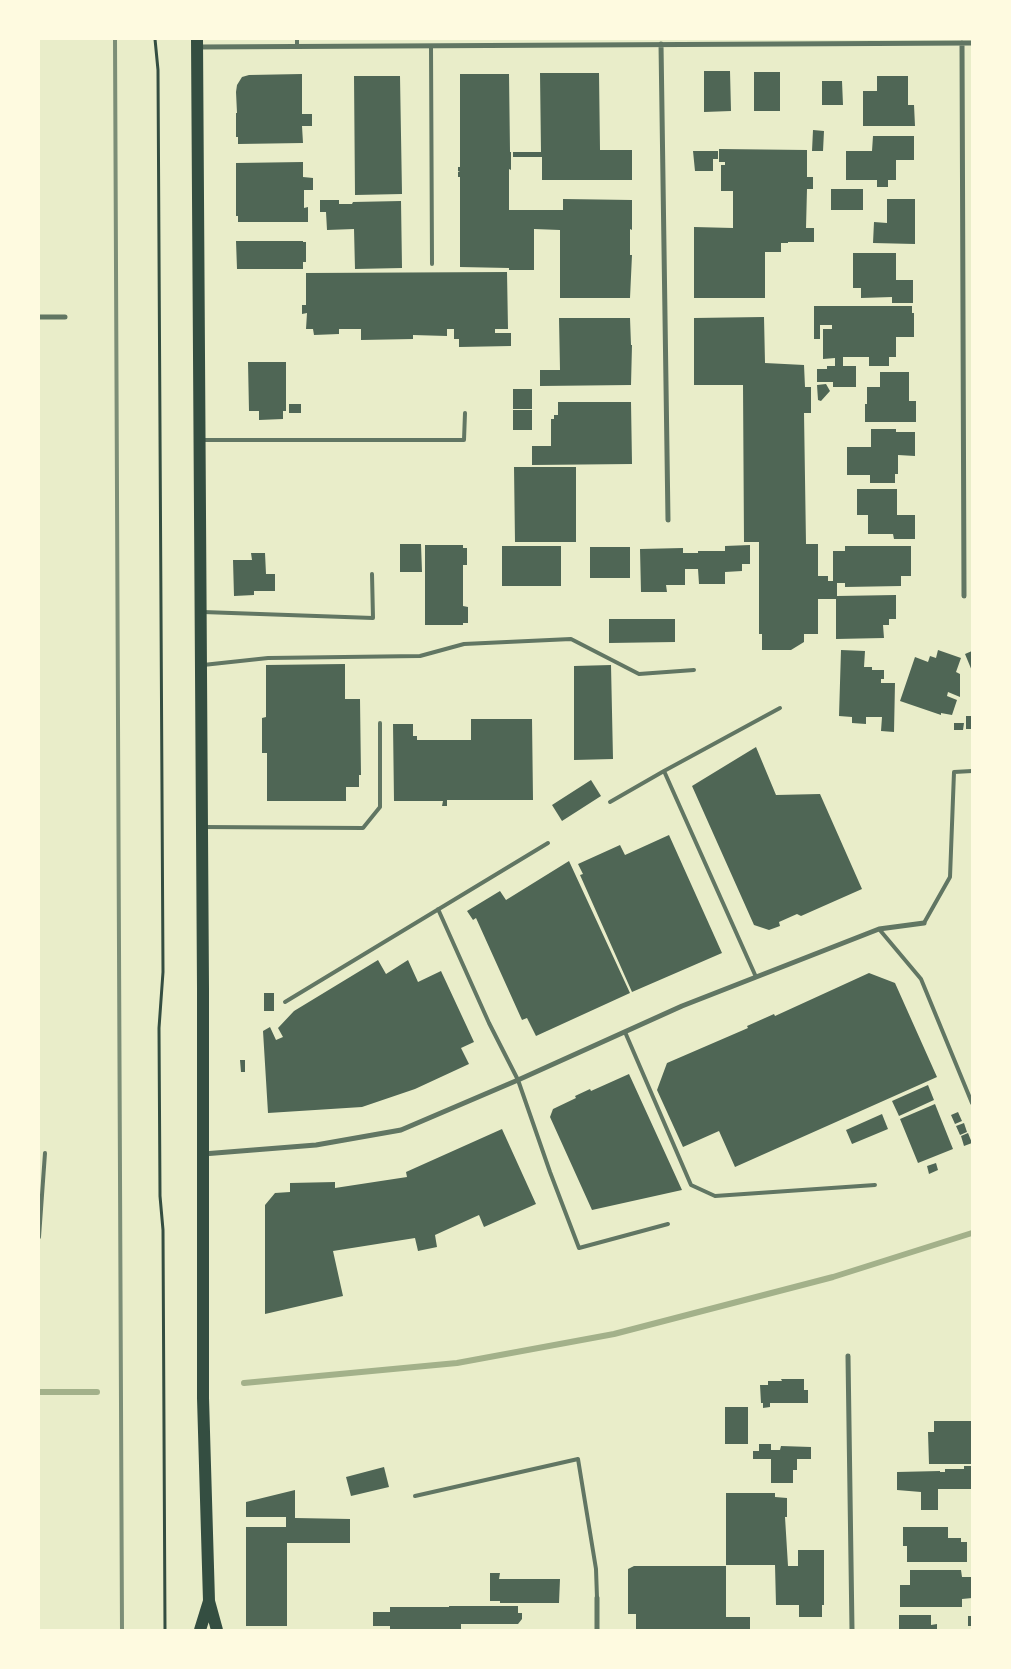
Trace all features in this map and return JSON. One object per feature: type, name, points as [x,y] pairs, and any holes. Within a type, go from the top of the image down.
[{"type":"main road","points":[[197,43],[202,827],[203,1398],[209,1601],[217,1630]]},
{"type":"main road","points":[[200,1630],[209,1601]]},
{"type":"street","points":[[197,43],[297,47],[972,43]]},
{"type":"street","points":[[962,43],[964,596]]},
{"type":"street","points":[[661,44],[668,520]]},
{"type":"street","points":[[39,317],[65,317]]},
{"type":"street","points":[[202,1154],[316,1145],[402,1130],[682,1006],[878,929],[924,923]]},
{"type":"street","points":[[848,1356],[852,1630]]},
{"type":"street","points":[[596,1630],[597,1598]]},
{"type":"lane","points":[[297,39],[297,47]]},
{"type":"lane","points":[[431,47],[432,264]]},
{"type":"lane","points":[[200,440],[464,440],[465,413]]},
{"type":"lane","points":[[201,612],[373,618],[372,574]]},
{"type":"lane","points":[[201,665],[268,658],[420,656],[464,644],[571,639],[639,674],[694,670]]},
{"type":"lane","points":[[610,802],[780,708]]},
{"type":"lane","points":[[202,827],[363,828],[380,807],[380,723]]},
{"type":"lane","points":[[664,771],[756,977]]},
{"type":"lane","points":[[924,923],[950,877],[954,772],[972,771]]},
{"type":"lane","points":[[285,1002],[548,843]]},
{"type":"lane","points":[[438,909],[518,1080],[579,1248],[668,1224]]},
{"type":"lane","points":[[878,929],[921,979],[972,1103]]},
{"type":"lane","points":[[625,1032],[691,1185],[715,1196],[875,1185]]},
{"type":"lane","points":[[39,1237],[45,1153]]},
{"type":"lane","points":[[415,1496],[578,1459],[596,1569],[597,1598]]},
{"type":"path","points":[[155,39],[158,90],[163,972],[159,1038],[160,1196],[163,1230],[164,1630]]},
{"type":"building","points":[[704,71],[730,71],[731,111],[704,112]]},
{"type":"building","points":[[754,72],[780,72],[780,111],[754,111]]},
{"type":"building","points":[[540,73],[599,73],[600,150],[632,150],[632,180],[542,180],[542,157],[513,157],[513,152],[541,152]]},
{"type":"building","points":[[302,74],[302,114],[312,114],[312,126],[302,126],[303,143],[238,144],[238,137],[236,137],[236,92],[237,85],[242,77],[249,75]]},
{"type":"building","points":[[460,74],[509,74],[511,170],[509,169],[509,210],[563,210],[563,199],[632,200],[630,298],[560,298],[560,230],[534,229],[534,270],[460,267],[460,177],[458,177],[458,172],[460,171],[458,171],[458,167],[460,167]]},
{"type":"building","points":[[354,76],[400,76],[402,194],[355,195]]},
{"type":"building","points":[[877,76],[908,76],[908,105],[914,105],[915,126],[863,126],[863,91],[877,91]]},
{"type":"building","points":[[822,81],[842,81],[843,105],[822,105]]},
{"type":"building","points":[[813,130],[824,131],[823,151],[812,151]]},
{"type":"building","points":[[873,136],[914,136],[914,160],[896,160],[896,180],[888,180],[888,187],[877,187],[877,180],[846,180],[846,151],[872,151]]},
{"type":"building","points":[[719,149],[807,150],[807,177],[813,177],[813,189],[807,189],[806,228],[814,228],[814,242],[781,243],[781,252],[765,252],[765,298],[694,298],[694,227],[733,228],[733,191],[721,191],[721,165],[725,165],[725,162],[719,162]]},
{"type":"building","points":[[693,151],[718,151],[718,159],[713,159],[713,171],[695,171]]},
{"type":"building","points":[[303,162],[303,177],[313,178],[313,190],[304,190],[304,208],[308,207],[308,222],[238,222],[238,216],[236,216],[236,163]]},
{"type":"building","points":[[831,189],[863,189],[863,210],[831,210]]},
{"type":"building","points":[[887,199],[915,199],[915,244],[873,243],[874,222],[887,223]]},
{"type":"building","points":[[320,200],[339,200],[339,204],[401,201],[402,268],[355,269],[354,229],[327,230],[326,212],[320,212]]},
{"type":"building","points":[[236,241],[303,241],[306,242],[306,262],[303,262],[303,269],[237,269]]},
{"type":"building","points":[[853,253],[896,253],[896,280],[913,280],[913,303],[892,303],[892,297],[861,298],[861,288],[853,288]]},
{"type":"building","points":[[507,272],[508,329],[495,329],[495,333],[511,333],[511,346],[459,347],[459,339],[454,339],[454,329],[447,329],[447,336],[413,335],[413,339],[361,340],[361,329],[339,329],[339,334],[314,335],[313,329],[306,329],[307,313],[302,314],[302,305],[306,305],[306,273]]},
{"type":"building","points":[[814,306],[912,306],[912,313],[914,313],[914,337],[896,337],[896,357],[889,357],[889,366],[869,366],[869,357],[843,357],[843,366],[856,366],[856,387],[833,387],[833,382],[817,382],[817,369],[827,369],[827,366],[835,366],[835,358],[823,359],[823,329],[832,329],[832,325],[820,325],[820,339],[814,339]]},
{"type":"building","points":[[764,317],[765,363],[804,365],[805,387],[811,387],[811,413],[804,413],[806,544],[818,544],[818,576],[828,576],[828,581],[833,581],[833,551],[845,551],[845,546],[911,546],[911,576],[901,576],[901,586],[845,587],[845,583],[837,583],[837,596],[896,595],[896,619],[889,619],[889,625],[883,625],[884,638],[836,639],[836,599],[818,599],[818,634],[804,634],[804,642],[791,650],[762,650],[762,634],[759,634],[759,542],[744,542],[743,385],[694,385],[694,318]]},
{"type":"building","points":[[559,318],[630,318],[632,345],[631,385],[540,386],[540,370],[560,370]]},
{"type":"building","points":[[248,362],[286,362],[286,411],[283,411],[283,419],[259,420],[259,411],[249,411]]},
{"type":"building","points":[[880,372],[909,372],[909,401],[916,401],[916,422],[865,422],[867,387],[880,387]]},
{"type":"building","points":[[826,384],[830,391],[821,401],[818,400],[817,385]]},
{"type":"building","points":[[513,389],[532,389],[532,409],[513,409]]},
{"type":"building","points":[[558,402],[631,402],[632,464],[532,465],[532,446],[551,446],[551,419],[554,419],[554,415],[558,415]]},
{"type":"building","points":[[289,404],[301,404],[301,413],[289,413]]},
{"type":"building","points":[[513,410],[532,410],[532,430],[513,430]]},
{"type":"building","points":[[871,429],[896,429],[896,432],[915,432],[915,456],[898,455],[898,474],[895,474],[895,483],[870,483],[870,475],[847,475],[847,447],[871,447]]},
{"type":"building","points":[[514,467],[576,467],[576,542],[515,542]]},
{"type":"building","points":[[857,489],[897,489],[897,515],[915,515],[915,539],[894,539],[893,534],[868,534],[868,515],[857,515]]},
{"type":"building","points":[[400,544],[421,544],[422,572],[400,572]]},
{"type":"building","points":[[425,545],[463,545],[463,548],[467,548],[467,565],[463,565],[463,606],[468,607],[468,623],[463,623],[463,625],[425,625]]},
{"type":"building","points":[[750,545],[750,564],[742,564],[742,571],[725,572],[725,584],[699,584],[698,569],[685,569],[685,585],[666,585],[667,592],[641,592],[640,549],[683,548],[683,553],[698,553],[698,551],[725,551],[725,546]]},
{"type":"building","points":[[502,546],[561,546],[561,586],[502,586]]},
{"type":"building","points":[[590,547],[630,547],[630,578],[590,578]]},
{"type":"building","points":[[251,553],[265,553],[266,574],[275,574],[275,591],[254,591],[254,595],[234,596],[233,560],[252,560]]},
{"type":"building","points":[[609,619],[675,619],[675,642],[609,643]]},
{"type":"building","points":[[841,650],[865,651],[864,667],[872,667],[872,670],[884,670],[884,679],[881,679],[881,683],[895,683],[894,732],[881,731],[882,717],[866,717],[866,724],[852,723],[852,717],[839,716]]},
{"type":"building","points":[[938,650],[961,658],[956,672],[960,674],[960,697],[948,692],[947,696],[957,700],[952,715],[941,713],[941,715],[900,701],[915,657],[928,662],[930,656],[936,658]]},
{"type":"building","points":[[972,651],[972,671],[965,654]]},
{"type":"building","points":[[345,664],[345,699],[360,699],[361,775],[359,775],[359,787],[346,787],[346,801],[267,801],[267,753],[262,753],[262,718],[266,717],[266,665]]},
{"type":"building","points":[[611,665],[613,759],[574,760],[574,666]]},
{"type":"building","points":[[966,716],[972,716],[972,729],[966,729]]},
{"type":"building","points":[[471,719],[532,719],[533,800],[447,800],[447,806],[442,806],[443,801],[394,801],[393,724],[413,724],[413,736],[417,736],[417,740],[471,740]]},
{"type":"building","points":[[954,723],[964,723],[963,730],[954,730]]},
{"type":"building","points":[[756,747],[776,795],[820,794],[862,889],[801,916],[797,914],[779,922],[780,926],[769,930],[754,925],[692,786]]},
{"type":"building","points":[[591,780],[601,796],[562,821],[552,805]]},
{"type":"building","points":[[669,835],[722,953],[632,992],[580,875],[583,874],[578,864],[620,845],[625,855]]},
{"type":"building","points":[[569,861],[630,993],[536,1036],[527,1018],[522,1020],[476,918],[473,920],[467,911],[500,891],[506,900]]},
{"type":"building","points":[[378,960],[386,974],[408,960],[418,982],[441,971],[474,1042],[461,1048],[469,1064],[415,1089],[362,1107],[268,1113],[263,1031],[270,1027],[276,1040],[283,1037],[278,1028],[294,1011]]},
{"type":"building","points":[[869,973],[895,983],[937,1077],[735,1167],[719,1131],[683,1147],[657,1090],[667,1063]]},
{"type":"building","points":[[264,993],[274,993],[274,1011],[264,1011]]},
{"type":"building","points":[[240,1060],[245,1060],[245,1072],[241,1072]]},
{"type":"building","points":[[629,1074],[682,1190],[592,1210],[550,1117],[553,1109],[576,1098],[575,1096]]},
{"type":"building","points":[[928,1085],[934,1100],[899,1116],[892,1101]]},
{"type":"building","points":[[935,1104],[953,1149],[918,1163],[900,1119]]},
{"type":"building","points":[[958,1112],[962,1121],[955,1124],[951,1115]]},
{"type":"building","points":[[882,1114],[888,1129],[852,1144],[846,1130]]},
{"type":"building","points":[[964,1123],[967,1132],[960,1135],[956,1126]]},
{"type":"building","points":[[502,1129],[536,1204],[484,1227],[479,1215],[435,1235],[437,1247],[418,1251],[415,1238],[333,1251],[343,1296],[265,1314],[265,1205],[275,1193],[290,1192],[290,1183],[335,1182],[335,1188],[407,1177],[406,1172]]},
{"type":"building","points":[[968,1133],[972,1143],[964,1146],[961,1136]]},
{"type":"building","points":[[936,1163],[938,1170],[929,1174],[927,1166]]},
{"type":"building","points":[[781,1379],[804,1379],[804,1390],[808,1390],[808,1403],[770,1403],[770,1407],[763,1408],[760,1385],[768,1385],[768,1381],[782,1381]]},
{"type":"building","points":[[725,1407],[748,1407],[748,1444],[725,1444]]},
{"type":"building","points":[[934,1421],[972,1421],[972,1464],[929,1464],[928,1432],[934,1432]]},
{"type":"building","points":[[759,1444],[771,1444],[771,1450],[780,1450],[781,1446],[811,1447],[811,1459],[797,1459],[797,1470],[793,1470],[793,1483],[771,1483],[771,1459],[753,1459],[753,1451],[759,1451]]},
{"type":"building","points":[[964,1466],[972,1466],[972,1489],[938,1489],[938,1510],[921,1510],[921,1492],[897,1490],[897,1472],[945,1472],[945,1469],[964,1469]]},
{"type":"building","points":[[384,1467],[389,1487],[351,1496],[346,1477]]},
{"type":"building","points":[[295,1490],[295,1518],[350,1519],[350,1543],[287,1543],[287,1626],[246,1626],[246,1527],[286,1527],[286,1517],[246,1517],[246,1502]]},
{"type":"building","points":[[726,1493],[775,1493],[775,1497],[787,1498],[787,1517],[785,1517],[788,1566],[798,1566],[798,1550],[824,1550],[824,1605],[822,1605],[822,1617],[799,1617],[799,1605],[776,1605],[775,1565],[726,1565]]},
{"type":"building","points":[[903,1527],[948,1527],[948,1538],[961,1538],[961,1542],[967,1542],[967,1562],[907,1562],[907,1546],[903,1546]]},
{"type":"building","points":[[634,1566],[726,1566],[726,1617],[750,1617],[750,1630],[636,1630],[636,1614],[628,1614],[628,1569]]},
{"type":"building","points":[[910,1570],[961,1570],[962,1577],[972,1577],[972,1598],[962,1599],[962,1607],[900,1607],[900,1585],[910,1585]]},
{"type":"building","points":[[490,1573],[500,1573],[499,1579],[560,1579],[559,1603],[500,1603],[500,1601],[490,1601]]},
{"type":"building","points":[[518,1606],[518,1613],[522,1613],[522,1619],[518,1624],[461,1624],[461,1630],[390,1630],[390,1626],[373,1626],[373,1612],[390,1612],[390,1607]]},
{"type":"building","points":[[899,1615],[931,1615],[931,1625],[937,1624],[937,1630],[899,1630]]},
{"type":"building","points":[[968,1616],[972,1616],[972,1626],[968,1626]]},
{"type":"waterway","points":[[244,1383],[457,1363],[614,1334],[833,1277],[972,1233]]},
{"type":"waterway","points":[[39,1392],[97,1392]]},
{"type":"railway","points":[[115,39],[122,1630]]}]
